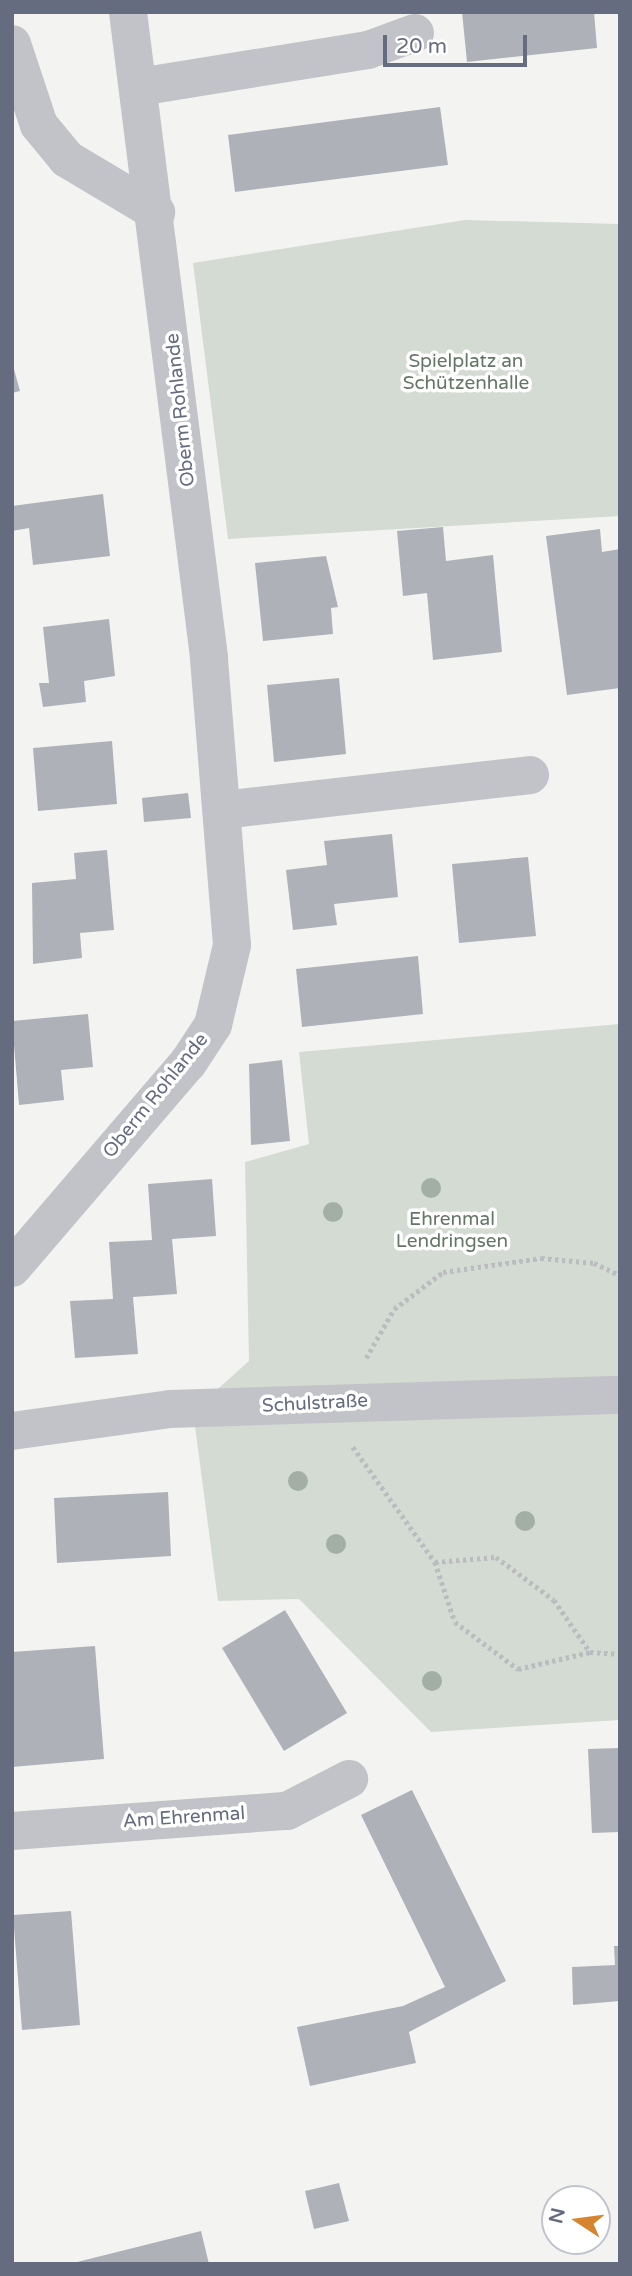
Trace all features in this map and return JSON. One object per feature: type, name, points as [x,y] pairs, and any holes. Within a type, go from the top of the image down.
[{"type":"street","name":"Oberm Rohlande","points":[[12,1268],[212,1026],[232,945],[223,810],[156,212],[128,12]]},
{"type":"street","points":[[139,87],[368,50],[415,33]]},
{"type":"street","points":[[12,44],[39,125],[67,159],[156,212]]},
{"type":"street","points":[[223,810],[530,775]]},
{"type":"street","name":"Schulstraße","points":[[12,1431],[170,1409],[342,1401],[620,1395]]},
{"type":"street","name":"Am Ehrenmal","points":[[12,1830],[287,1811],[349,1779]]},
{"type":"path","points":[[620,1275],[594,1263],[541,1258],[443,1272],[394,1308],[342,1401],[351,1444],[435,1562],[455,1622],[518,1669],[590,1652],[620,1654]]},
{"type":"path","points":[[435,1562],[496,1557],[554,1600],[590,1652]]},
{"type":"green space","name":"Spielplatz an Schützenhalle","points":[[465,220],[620,224],[620,516],[228,539],[193,263]]},
{"type":"green space","name":"Ehrenmal Lendringsen","points":[[620,1024],[620,1720],[431,1732],[299,1599],[218,1601],[193,1411],[249,1361],[245,1162],[309,1144],[299,1052]]},
{"type":"building","points":[[462,12],[594,12],[597,48],[467,62]]},
{"type":"building","points":[[440,107],[448,165],[235,192],[228,135]]},
{"type":"building","points":[[12,362],[20,391],[12,393]]},
{"type":"building","points":[[103,494],[110,556],[33,565],[29,528],[12,531],[12,506]]},
{"type":"building","points":[[443,527],[446,561],[493,555],[502,652],[433,660],[427,593],[403,596],[397,531]]},
{"type":"building","points":[[600,529],[602,552],[620,549],[620,688],[567,695],[546,536]]},
{"type":"building","points":[[326,556],[338,607],[331,608],[333,634],[263,641],[255,563]]},
{"type":"building","points":[[109,619],[115,676],[84,681],[86,702],[43,707],[39,683],[49,683],[43,627]]},
{"type":"building","points":[[339,678],[346,754],[274,762],[267,685]]},
{"type":"building","points":[[112,741],[117,804],[38,811],[33,748]]},
{"type":"building","points":[[188,793],[191,818],[144,822],[142,798]]},
{"type":"building","points":[[392,834],[398,897],[334,904],[337,925],[293,930],[286,870],[327,865],[324,841]]},
{"type":"building","points":[[107,850],[114,930],[80,933],[82,958],[33,964],[32,883],[76,879],[74,853]]},
{"type":"building","points":[[528,857],[536,936],[459,943],[452,864]]},
{"type":"building","points":[[418,956],[423,1014],[302,1027],[296,969]]},
{"type":"building","points":[[88,1014],[93,1067],[61,1070],[64,1100],[19,1105],[12,1021]]},
{"type":"building","points":[[282,1060],[290,1141],[251,1145],[249,1064]]},
{"type":"building","points":[[212,1179],[216,1236],[172,1239],[177,1294],[133,1297],[138,1354],[75,1358],[70,1301],[113,1299],[109,1242],[152,1240],[148,1184]]},
{"type":"building","points":[[168,1492],[171,1556],[57,1563],[54,1498]]},
{"type":"building","points":[[285,1610],[347,1713],[284,1751],[222,1648]]},
{"type":"building","points":[[95,1646],[104,1759],[12,1767],[12,1652]]},
{"type":"building","points":[[620,1748],[620,1832],[592,1833],[588,1749]]},
{"type":"building","points":[[412,1790],[506,1981],[409,2032],[416,2063],[310,2086],[297,2027],[403,2006],[445,1987],[361,1815]]},
{"type":"building","points":[[71,1911],[80,2025],[22,2030],[13,1915]]},
{"type":"building","points":[[614,1946],[620,1946],[620,2001],[573,2005],[572,1967],[615,1965]]},
{"type":"building","points":[[339,2183],[349,2221],[314,2229],[305,2191]]},
{"type":"building","points":[[201,2231],[209,2264],[73,2264],[73,2263]]}]
